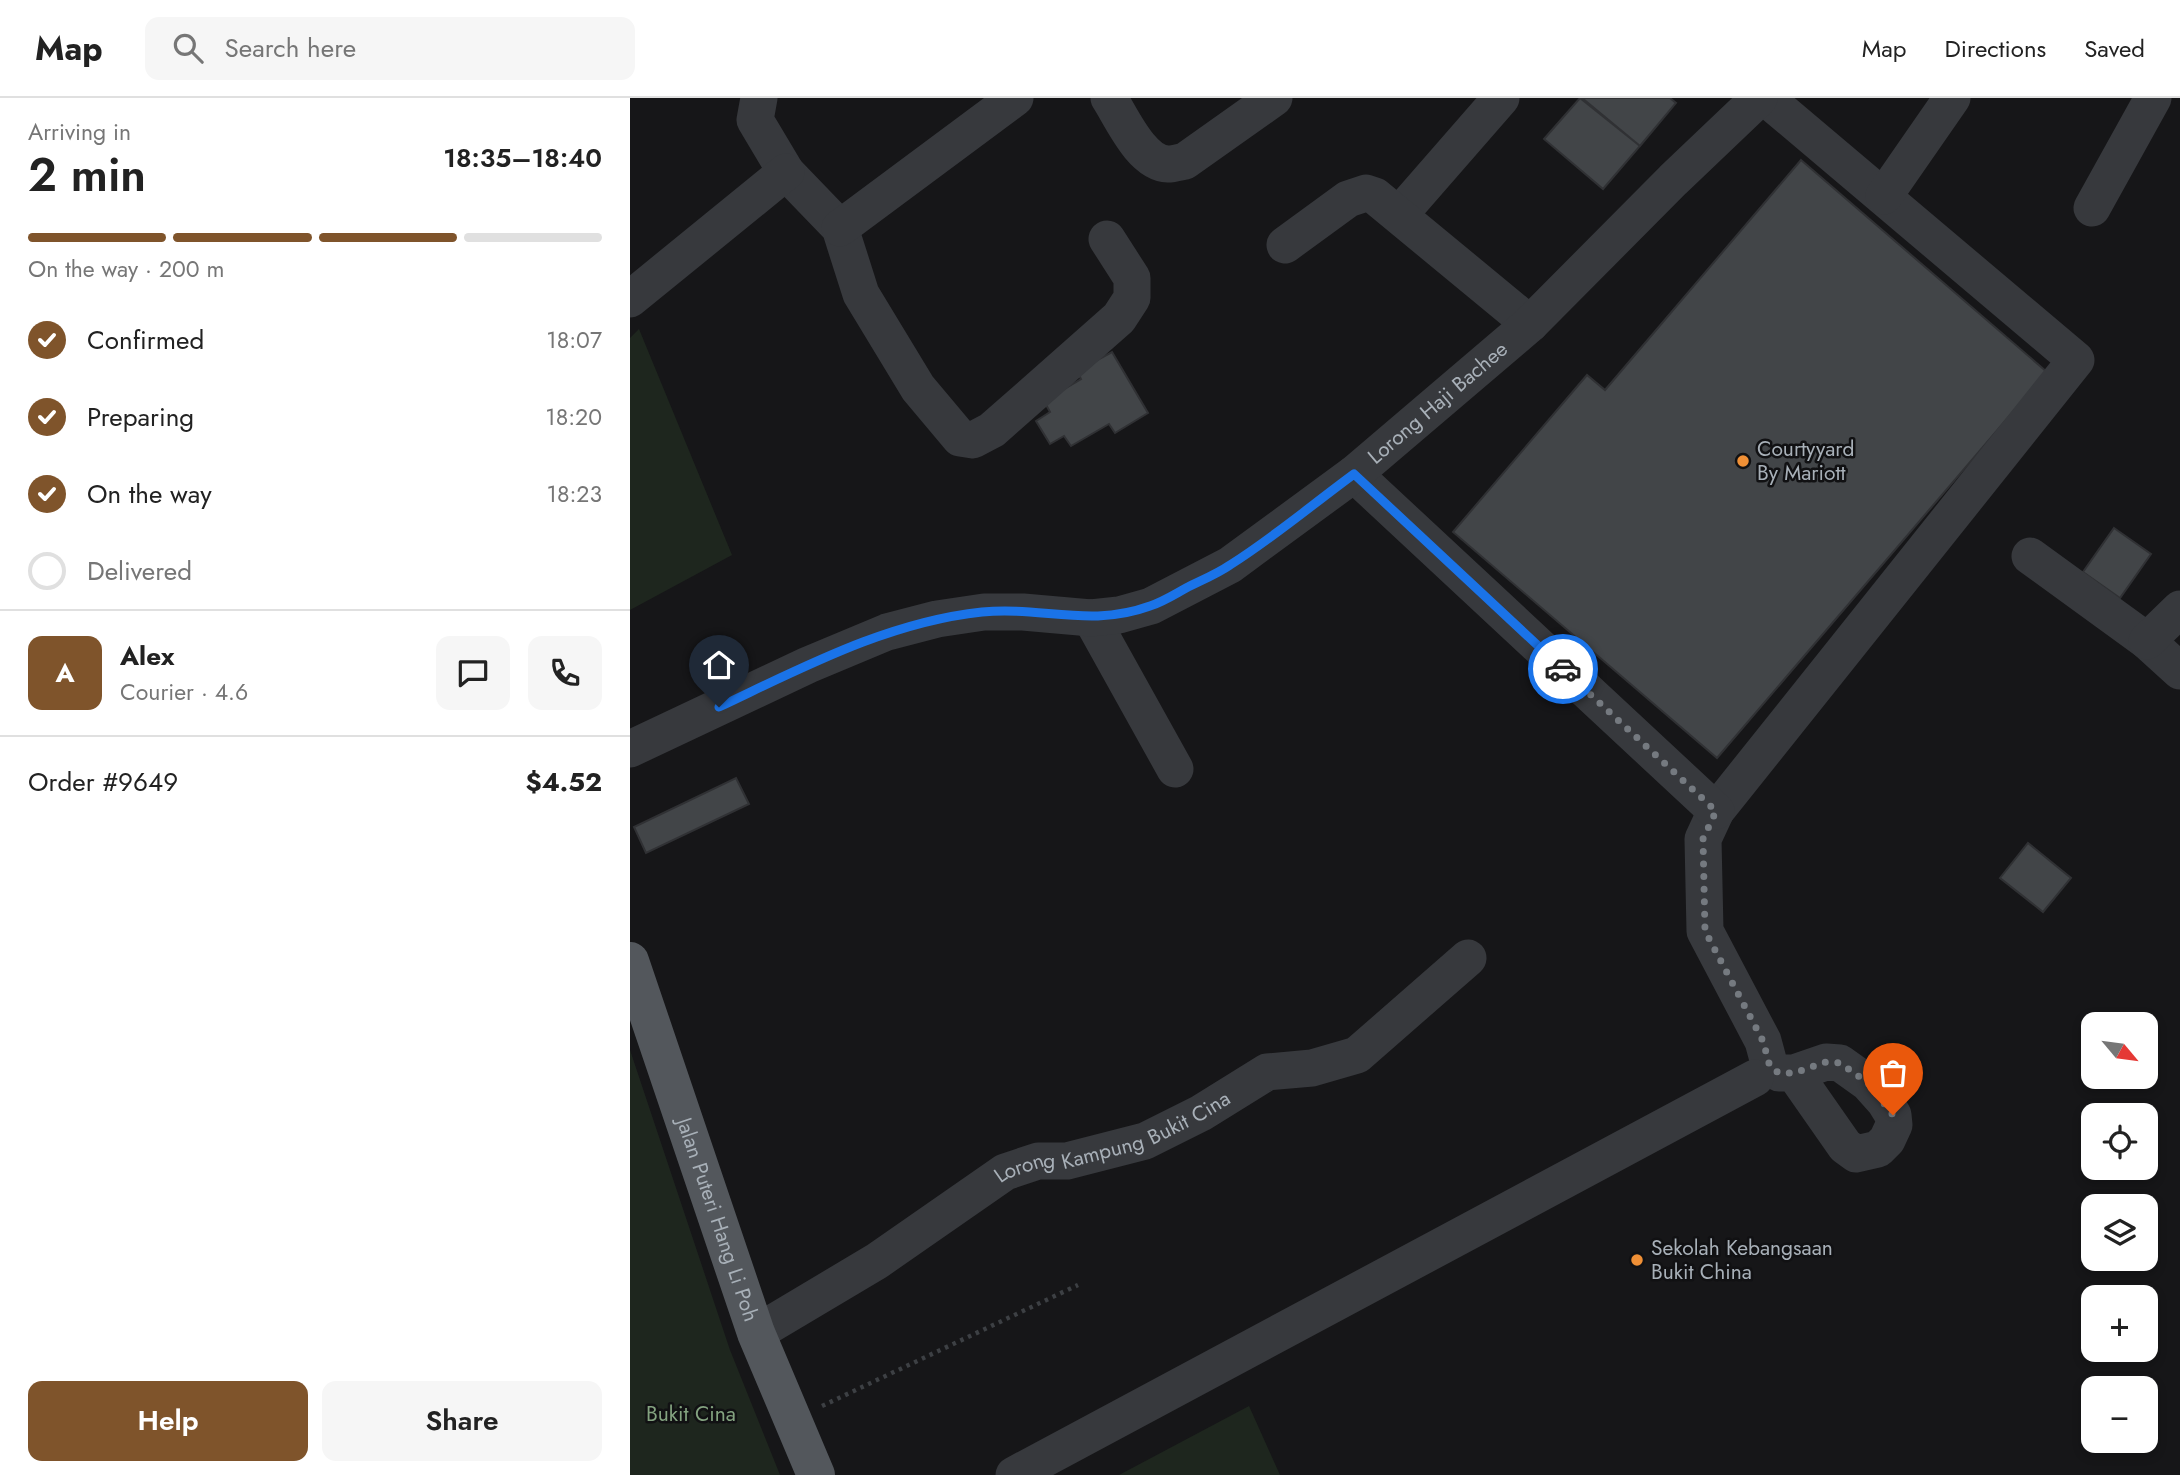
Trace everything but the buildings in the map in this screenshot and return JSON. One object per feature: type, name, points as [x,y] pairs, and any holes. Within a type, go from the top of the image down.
[{"type":"main road","name":"Jalan Puteri Hang Li Poh","points":[[630,961],[756,1333],[816,1475]]},
{"type":"street","points":[[759,98],[755,120],[786,172],[840,228],[861,294],[918,388],[960,438],[973,440],[992,429],[1119,318],[1132,298],[1132,278],[1107,239]]},
{"type":"street","points":[[840,228],[1014,98]]},
{"type":"street","points":[[1109,98],[1143,152],[1154,160],[1168,164],[1185,161],[1274,98]]},
{"type":"street","points":[[1399,215],[1501,98]]},
{"type":"street","name":"Lorong Haji Bachee","points":[[630,749],[808,665],[887,632],[937,619],[984,612],[1023,612],[1091,618],[1119,615],[1151,606],[1230,565],[1354,474],[1530,324],[1759,98]]},
{"type":"street","points":[[1766,98],[2076,360],[1716,811],[1703,839],[1705,931],[1763,1041],[1770,1067],[1779,1073],[1794,1073]]},
{"type":"street","points":[[1884,196],[1952,98]]},
{"type":"street","points":[[2092,208],[2153,98]]},
{"type":"street","points":[[630,299],[786,172]]},
{"type":"street","points":[[1286,245],[1349,199],[1366,193],[1399,215],[1530,324]]},
{"type":"street","points":[[1354,474],[1716,811]]},
{"type":"street","points":[[2030,556],[2147,641],[2180,671]]},
{"type":"street","points":[[2147,641],[2180,609]]},
{"type":"street","points":[[1091,618],[1175,769]]},
{"type":"street","name":"Lorong Kampung Bukit Cina","points":[[756,1333],[877,1261],[1004,1172],[1038,1161],[1067,1161],[1145,1141],[1201,1113],[1267,1072],[1312,1068],[1357,1055],[1468,958]]},
{"type":"street","points":[[1014,1475],[1755,1078]]},
{"type":"path","points":[[793,1420],[1078,1285]]},
{"type":"green space","points":[[639,329],[732,555],[630,610],[630,338]]},
{"type":"green space","name":"Bukit Cina","points":[[630,1050],[730,1350],[780,1475],[630,1475]]},
{"type":"green space","points":[[1249,1406],[1280,1475],[1119,1475]]},
{"type":"way so far","points":[[1563,669],[1716,811],[1703,839],[1705,931],[1763,1041],[1770,1067],[1779,1073],[1794,1073],[1826,1062],[1840,1063],[1868,1083],[1893,1115]]},
{"type":"place","name":"Courtyyard By Mariott","points":[[1743,461]]},
{"type":"place","name":"Sekolah Kebangsaan Bukit China","points":[[1637,1260]]},
{"type":"route","points":[[719,707],[887,632],[937,619],[984,612],[1023,612],[1091,618],[1119,615],[1151,606],[1230,565],[1354,474],[1563,669]]}]
